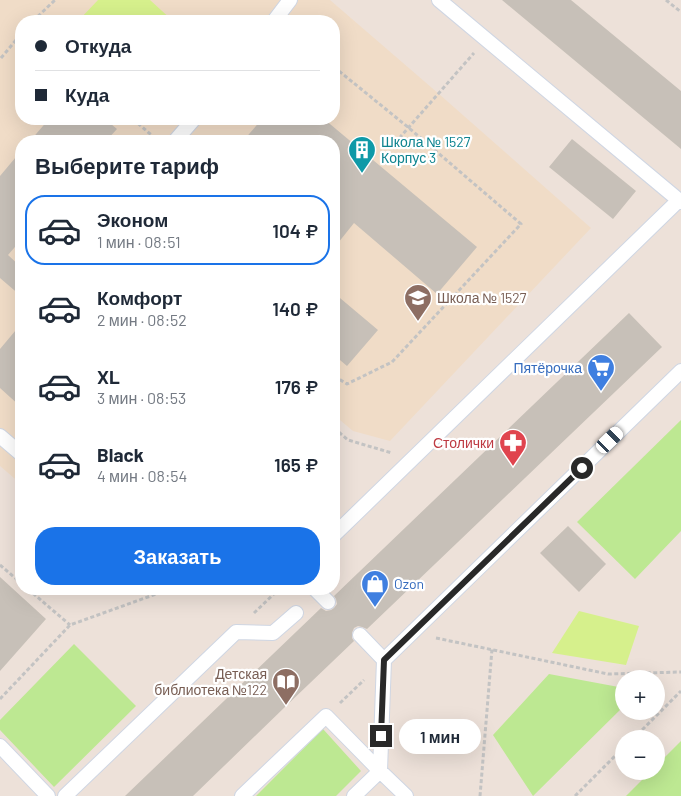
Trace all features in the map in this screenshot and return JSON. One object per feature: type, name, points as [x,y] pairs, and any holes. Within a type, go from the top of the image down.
[{"type":"lane","points":[[279,15],[290,0]]},
{"type":"lane","points":[[340,529],[680,201],[439,0]]},
{"type":"lane","points":[[180,135],[189,125]]},
{"type":"lane","points":[[354,796],[380,771],[384,660],[681,371]]},
{"type":"lane","points":[[0,436],[15,449]]},
{"type":"lane","points":[[321,595],[328,602]]},
{"type":"lane","points":[[64,796],[236,632],[273,632],[296,612]]},
{"type":"lane","points":[[360,635],[384,660]]},
{"type":"lane","points":[[242,796],[326,716],[406,796]]},
{"type":"lane","points":[[0,746],[48,796]]},
{"type":"path","points":[[39,15],[55,0]]},
{"type":"path","points":[[666,0],[681,12]]},
{"type":"path","points":[[396,143],[486,39]]},
{"type":"path","points":[[1,58],[15,41]]},
{"type":"path","points":[[340,72],[521,224],[392,362],[346,384],[340,380]]},
{"type":"path","points":[[140,125],[152,135]]},
{"type":"path","points":[[340,433],[348,440],[411,459]]},
{"type":"path","points":[[0,565],[15,578]]},
{"type":"path","points":[[35,595],[70,625]]},
{"type":"path","points":[[0,699],[70,625],[153,595]]},
{"type":"path","points":[[236,632],[273,595]]},
{"type":"path","points":[[413,633],[608,674],[681,672]]},
{"type":"path","points":[[480,796],[492,649]]},
{"type":"path","points":[[326,716],[384,660]]},
{"type":"path","points":[[642,730],[681,691]]},
{"type":"path","points":[[575,796],[615,757]]},
{"type":"shaded area","name":"Школа № 1527","points":[[0,0],[330,0],[591,228],[390,441],[353,431],[340,420],[340,135],[15,135],[15,479],[0,466]]},
{"type":"green space","points":[[98,0],[150,0],[166,15],[84,15]]},
{"type":"green space","points":[[681,420],[681,531],[635,579],[577,522]]},
{"type":"green space","points":[[579,611],[639,626],[626,665],[552,653]]},
{"type":"green space","points":[[74,644],[136,706],[54,787],[0,730],[0,720]]},
{"type":"green space","points":[[549,674],[615,686],[615,715],[533,796],[493,735]]},
{"type":"green space","points":[[323,729],[361,771],[336,796],[256,796]]},
{"type":"green space","points":[[681,741],[681,796],[626,796],[642,780],[665,780],[665,757]]},
{"type":"building","points":[[502,0],[571,0],[681,91],[681,149]]},
{"type":"building","points":[[44,125],[112,125],[117,129],[112,135],[35,135]]},
{"type":"building","name":"Школа № 1527 Корпус 3","points":[[257,125],[331,125],[477,247],[437,294],[354,223],[340,240],[340,135],[248,135]]},
{"type":"building","points":[[572,139],[636,191],[613,219],[549,167]]},
{"type":"building","points":[[15,158],[15,247],[8,255],[15,261],[15,291],[0,278],[0,176]]},
{"type":"building","points":[[340,298],[378,330],[347,366],[340,360]]},
{"type":"building","points":[[629,313],[662,347],[367,629],[358,626],[354,628],[352,638],[354,641],[193,796],[125,796],[321,608],[326,611],[334,608],[337,604],[334,596],[340,595],[340,590]]},
{"type":"building","points":[[15,331],[15,402],[0,388],[0,349]]},
{"type":"building","points":[[568,526],[606,564],[579,592],[540,553]]},
{"type":"building","points":[[0,577],[15,591],[15,595],[20,595],[46,619],[0,671]]},
{"type":"place","name":"Школа № 1527 Корпус 3","points":[[362,174]]},
{"type":"place","name":"Школа № 1527","points":[[418,322]]},
{"type":"place","name":"Пятёрочка","points":[[601,392]]},
{"type":"place","name":"Столички","points":[[513,467]]},
{"type":"place","name":"Ozon","points":[[375,608]]},
{"type":"place","name":"Детская библиотека №122","points":[[286,706]]},
{"type":"route","points":[[381,736],[384,660],[582,468]]}]
